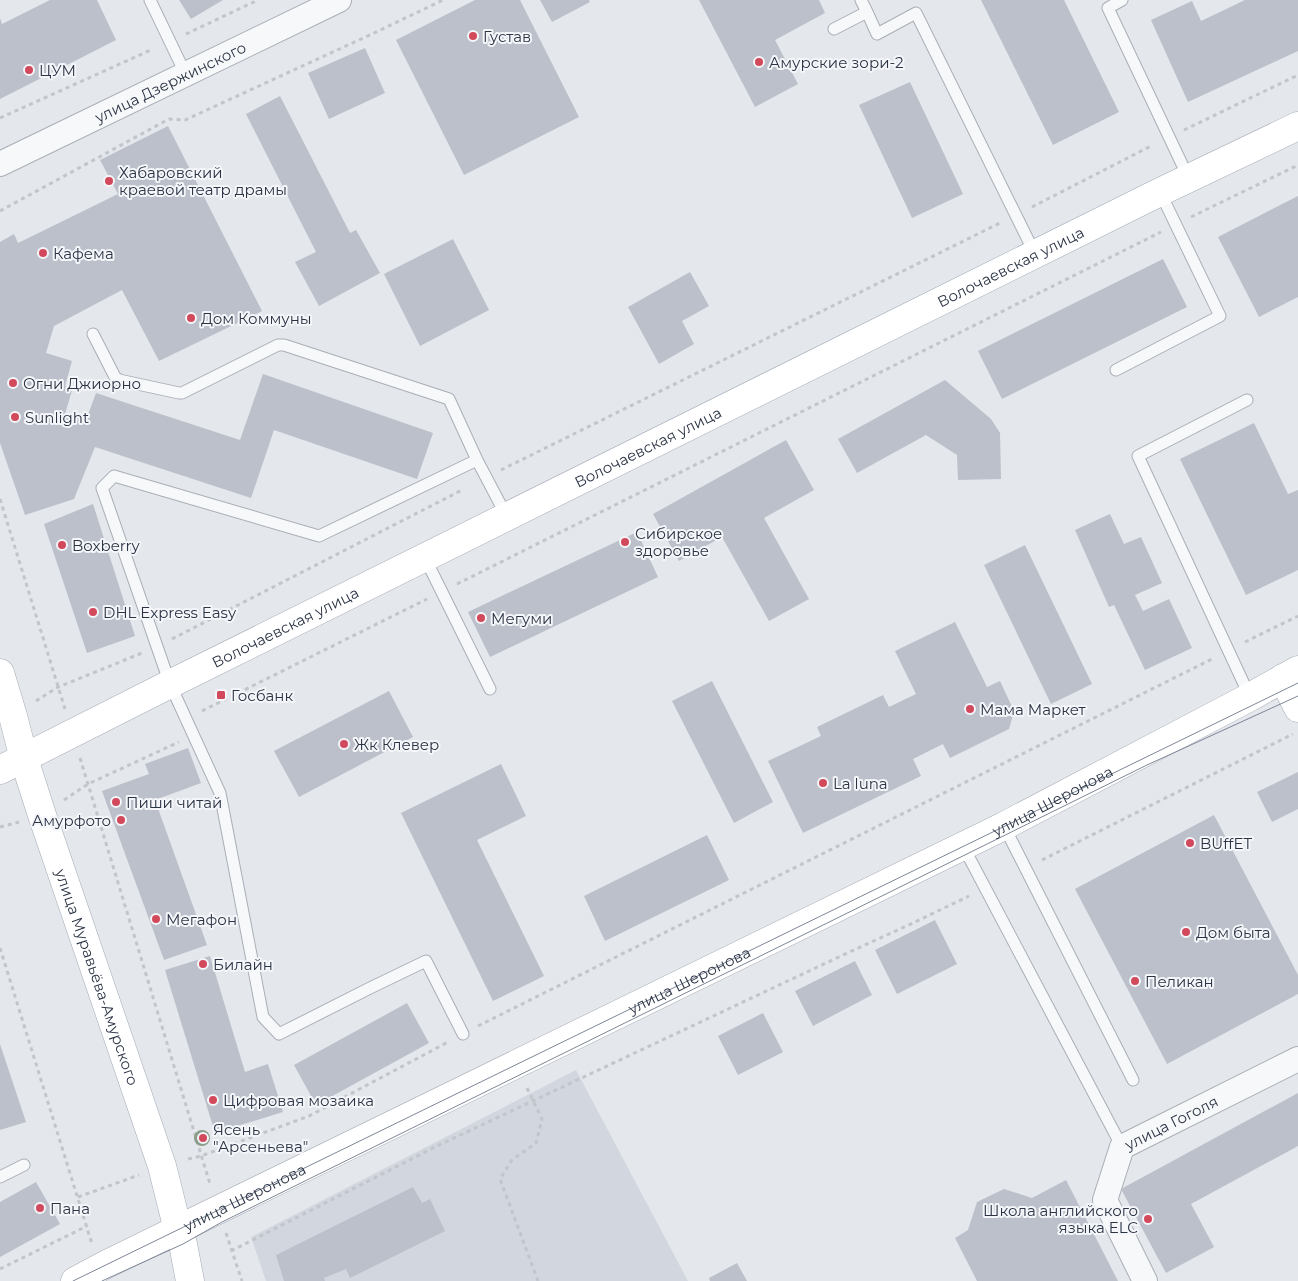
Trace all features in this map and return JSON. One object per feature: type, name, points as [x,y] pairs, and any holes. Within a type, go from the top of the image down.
[{"type":"main road","name":"Волочаевская улица","points":[[12,765],[170,684],[1035,254],[1298,126]]},
{"type":"main road","name":"улица Муравьёва-Амурского","points":[[0,673],[13,716],[12,765],[42,815],[162,1166],[183,1244],[190,1281]]},
{"type":"main road","name":"улица Шеронова","points":[[74,1281],[1004,826],[1291,674]]},
{"type":"main road","points":[[1291,674],[1298,708]]},
{"type":"street","name":"улица Дзержинского","points":[[0,164],[339,0]]},
{"type":"street","name":"улица Гоголя","points":[[1146,1281],[1104,1200],[1122,1148],[1298,1059]]},
{"type":"lane","points":[[150,0],[186,74]]},
{"type":"lane","points":[[861,0],[877,34],[916,13],[1035,254]]},
{"type":"lane","points":[[1122,0],[1105,4],[1189,178]]},
{"type":"lane","points":[[834,28],[866,12]]},
{"type":"lane","points":[[1116,370],[1220,316],[1160,192]]},
{"type":"lane","points":[[93,334],[115,377],[119,380],[179,393],[278,345],[290,346],[449,399],[477,460],[507,517]]},
{"type":"lane","points":[[1247,400],[1138,456],[1250,697]]},
{"type":"lane","points":[[463,1034],[426,961],[279,1034],[263,1017],[220,793],[170,684],[102,488],[114,476],[319,536],[477,460]]},
{"type":"lane","points":[[425,558],[490,689]]},
{"type":"lane","points":[[1004,826],[1133,1080]]},
{"type":"lane","points":[[963,846],[1122,1148]]},
{"type":"lane","points":[[0,1177],[24,1165]]},
{"type":"path","points":[[0,118],[170,42],[258,0]]},
{"type":"path","points":[[0,212],[169,119],[185,120],[443,0]]},
{"type":"path","points":[[13,716],[58,688],[157,647],[486,477],[1169,137],[1298,75]]},
{"type":"path","points":[[186,719],[1298,164]]},
{"type":"path","points":[[0,499],[201,1156],[242,1281]]},
{"type":"path","points":[[78,1197],[162,1166],[201,1156],[309,1116],[463,1034],[1298,616]]},
{"type":"path","points":[[1025,869],[1298,731]]},
{"type":"path","points":[[0,828],[42,815],[88,784],[193,735]]},
{"type":"path","points":[[232,1251],[437,1146],[985,888]]},
{"type":"path","points":[[0,948],[100,1268]]},
{"type":"path","points":[[515,1065],[542,1119],[536,1143],[512,1160],[500,1179],[538,1281]]},
{"type":"path","points":[[0,1270],[87,1226]]},
{"type":"shaded area","points":[[576,1070],[688,1281],[266,1281],[251,1237]]},
{"type":"building","name":"ЦУМ","points":[[50,0],[97,0],[116,40],[0,99],[0,18],[2,24]]},
{"type":"building","points":[[179,0],[223,0],[191,19]]},
{"type":"building","points":[[475,0],[520,0],[579,117],[464,175],[396,40]]},
{"type":"building","points":[[540,0],[589,0],[590,2],[552,22]]},
{"type":"building","name":"Амурские зори-2","points":[[699,0],[819,0],[825,13],[775,40],[798,84],[755,107]]},
{"type":"building","points":[[981,0],[1064,0],[1119,112],[1053,145]]},
{"type":"building","points":[[1245,0],[1298,0],[1298,51],[1188,102],[1151,20],[1192,1],[1201,21]]},
{"type":"building","points":[[365,48],[385,93],[329,119],[308,73]]},
{"type":"building","points":[[910,82],[963,194],[912,218],[859,105]]},
{"type":"building","points":[[280,96],[350,233],[356,230],[380,273],[319,306],[295,262],[316,252],[246,114]]},
{"type":"building","name":"Дом Коммуны","points":[[168,126],[262,311],[159,361],[122,290],[54,326],[46,353],[72,361],[65,386],[73,387],[65,414],[86,420],[96,393],[240,440],[263,374],[433,433],[417,479],[274,430],[251,498],[95,447],[74,499],[25,515],[0,443],[0,242],[14,234],[18,243],[118,194],[100,160]]},
{"type":"building","points":[[1298,196],[1298,297],[1259,317],[1218,237]]},
{"type":"building","points":[[453,239],[489,310],[420,346],[384,274]]},
{"type":"building","points":[[1163,259],[1187,307],[1002,399],[978,351]]},
{"type":"building","points":[[690,272],[709,306],[682,321],[694,344],[659,364],[628,307]]},
{"type":"building","points":[[945,380],[991,419],[1000,433],[1001,479],[958,480],[957,455],[926,435],[857,473],[838,439]]},
{"type":"building","points":[[1254,423],[1288,494],[1298,490],[1298,570],[1246,595],[1180,459]]},
{"type":"building","points":[[786,440],[814,490],[764,518],[809,599],[769,621],[722,537],[679,561],[653,514]]},
{"type":"building","points":[[93,504],[135,636],[87,653],[44,524]]},
{"type":"building","points":[[1110,514],[1124,544],[1141,537],[1162,583],[1135,595],[1143,611],[1169,599],[1192,648],[1145,670],[1114,605],[1109,607],[1075,530]]},
{"type":"building","points":[[637,532],[658,577],[490,657],[468,612]]},
{"type":"building","points":[[1025,545],[1092,684],[1051,704],[984,565]]},
{"type":"building","points":[[955,622],[987,687],[1000,681],[1014,711],[1009,729],[950,758],[943,744],[913,759],[921,776],[803,833],[768,761],[821,736],[817,727],[883,695],[889,707],[916,694],[895,651]]},
{"type":"building","points":[[712,681],[773,802],[734,823],[672,701]]},
{"type":"building","name":"Жк Клевер","points":[[389,691],[413,737],[299,797],[274,751]]},
{"type":"building","points":[[188,748],[201,783],[155,800],[207,945],[164,960],[102,791],[149,774],[145,764]]},
{"type":"building","points":[[501,764],[526,816],[477,840],[544,976],[493,1001],[401,813]]},
{"type":"building","points":[[1298,772],[1298,809],[1272,822],[1257,792]]},
{"type":"building","name":"Дом быта","points":[[1214,815],[1298,975],[1298,994],[1167,1064],[1075,889]]},
{"type":"building","points":[[707,835],[729,880],[605,941],[584,896]]},
{"type":"building","points":[[935,920],[957,964],[897,994],[875,950]]},
{"type":"building","points":[[210,956],[245,1072],[268,1064],[283,1112],[215,1133],[165,970]]},
{"type":"building","points":[[855,961],[872,995],[813,1026],[795,991]]},
{"type":"building","points":[[407,1003],[429,1043],[316,1105],[294,1065]]},
{"type":"building","points":[[763,1013],[783,1052],[738,1075],[718,1036]]},
{"type":"building","points":[[0,1044],[26,1122],[0,1130]]},
{"type":"building","points":[[1298,1093],[1298,1146],[1191,1204],[1214,1247],[1166,1273],[1121,1189]]},
{"type":"building","points":[[1066,1180],[1118,1281],[977,1281],[955,1238],[968,1230],[977,1202],[1004,1189],[1032,1198]]},
{"type":"building","points":[[36,1182],[60,1224],[0,1257],[0,1202]]},
{"type":"building","points":[[413,1187],[422,1203],[430,1199],[445,1231],[350,1278],[346,1269],[324,1278],[325,1281],[284,1281],[276,1255]]},
{"type":"building","points":[[737,1263],[747,1281],[710,1281],[709,1278]]},
{"type":"tram line","points":[[73,1281],[1298,683]]},
{"type":"tram line","points":[[102,1281],[183,1244],[222,1222],[1147,765],[1298,696]]},
{"type":"place","name":"Густав","points":[[473,36]]},
{"type":"place","name":"Амурские зори-2","points":[[759,62]]},
{"type":"place","name":"ЦУМ","points":[[29,70]]},
{"type":"place","name":"Хабаровский краевой театр драмы","points":[[109,181]]},
{"type":"place","name":"Кафема","points":[[43,253]]},
{"type":"place","name":"Дом Коммуны","points":[[191,318]]},
{"type":"place","name":"Огни Джиорно","points":[[13,383]]},
{"type":"place","name":"Sunlight","points":[[15,417]]},
{"type":"place","name":"Сибирское здоровье","points":[[625,542]]},
{"type":"place","name":"Boxberry","points":[[62,545]]},
{"type":"place","name":"DHL Express Easy","points":[[93,612]]},
{"type":"place","name":"Мегуми","points":[[481,618]]},
{"type":"place","name":"Госбанк","points":[[221,695]]},
{"type":"place","name":"Мама Маркет","points":[[970,709]]},
{"type":"place","name":"Жк Клевер","points":[[344,744]]},
{"type":"place","name":"La luna","points":[[823,783]]},
{"type":"place","name":"Пиши читай","points":[[116,802]]},
{"type":"place","name":"Амурфото","points":[[121,820]]},
{"type":"place","name":"BUffET","points":[[1190,843]]},
{"type":"place","name":"Мегафон","points":[[156,919]]},
{"type":"place","name":"Дом быта","points":[[1186,932]]},
{"type":"place","name":"Билайн","points":[[203,964]]},
{"type":"place","name":"Пеликан","points":[[1135,981]]},
{"type":"place","name":"Цифровая мозаика","points":[[213,1100]]},
{"type":"place","name":"Ясень \"Арсеньева\"","points":[[203,1138]]},
{"type":"place","name":"Пана","points":[[40,1208]]},
{"type":"place","name":"Школа английского языка ELC","points":[[1148,1219]]}]
